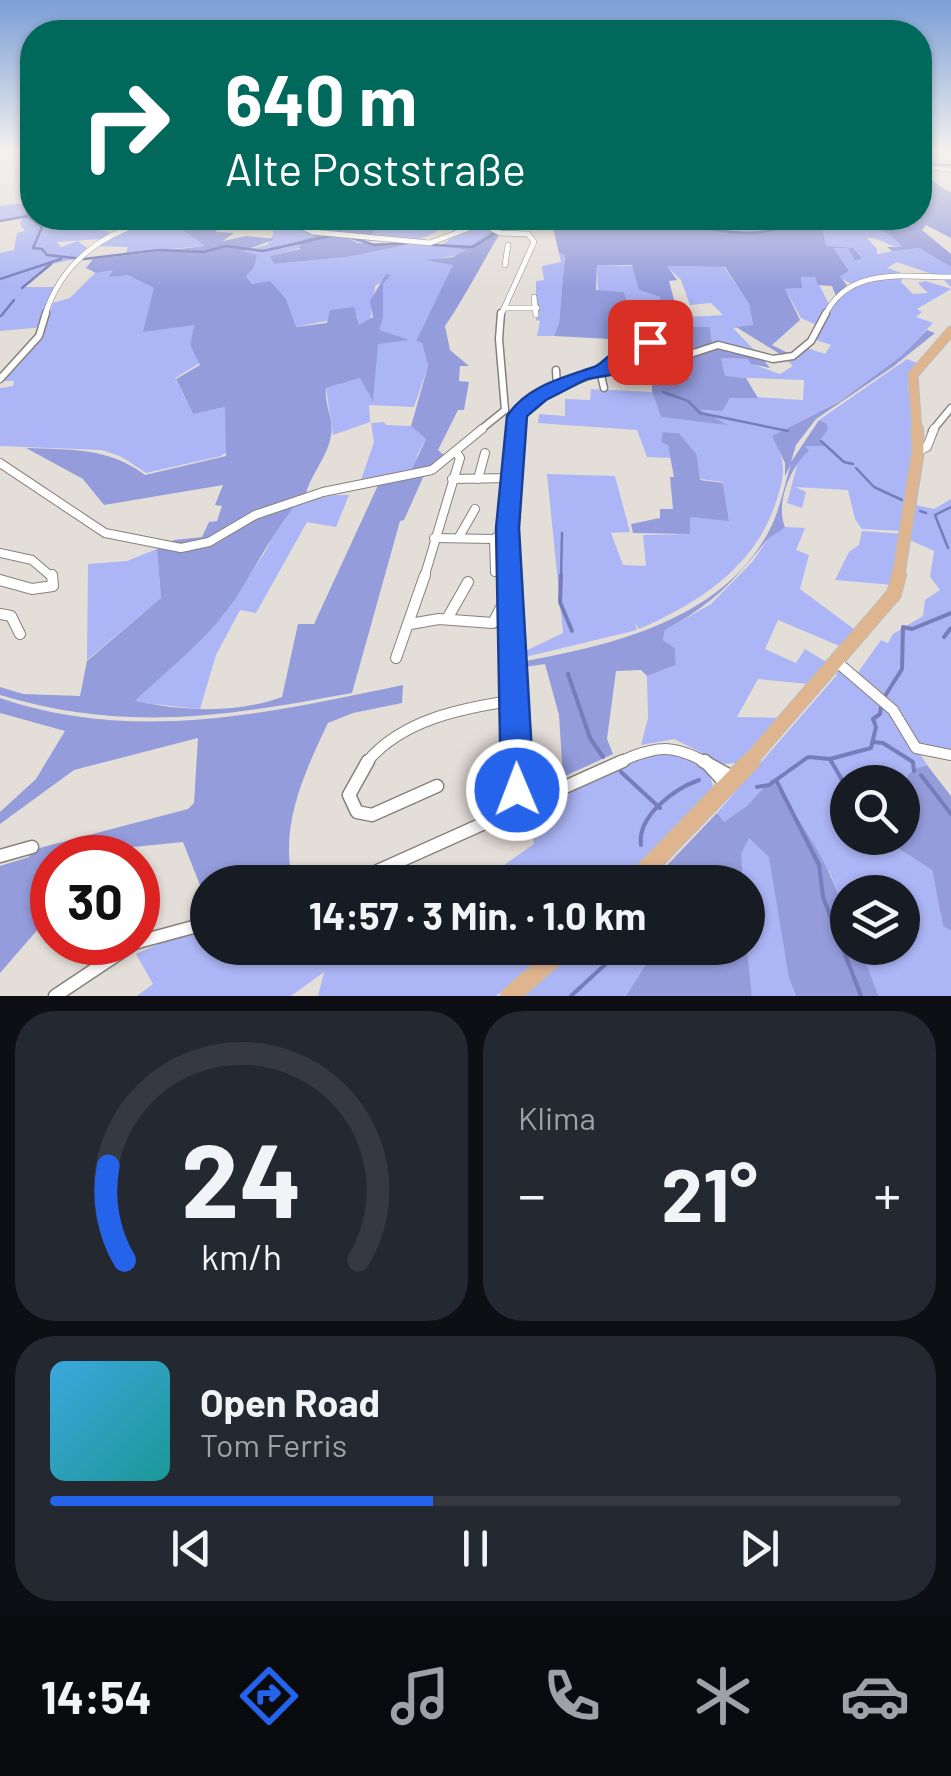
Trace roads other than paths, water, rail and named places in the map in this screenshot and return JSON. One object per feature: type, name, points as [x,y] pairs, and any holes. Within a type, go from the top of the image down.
[{"type":"main road","points":[[650,865],[731,782],[886,606],[898,585],[918,451],[913,375],[951,331]]},
{"type":"main road","points":[[510,996],[546,965]]},
{"type":"street","points":[[0,379],[40,336],[52,294],[76,259],[117,230]]},
{"type":"street","points":[[309,230],[426,243],[442,241],[466,230]]},
{"type":"street","points":[[0,463],[60,504],[69,517],[107,534],[146,544],[170,541],[181,548],[210,542],[255,515],[307,496],[432,470],[505,410],[507,387],[499,334],[515,271],[534,242],[527,234],[493,230]]},
{"type":"street","points":[[505,265],[508,245]]},
{"type":"street","points":[[648,342],[679,356],[719,345],[753,357],[787,358],[808,347],[836,298],[848,286],[886,278],[951,277]]},
{"type":"street","points":[[504,308],[536,312],[534,297]]},
{"type":"street","points":[[644,312],[648,342]]},
{"type":"street","points":[[518,805],[508,528],[517,416],[524,405],[584,373],[600,371],[648,342]]},
{"type":"street","points":[[556,370],[558,387]]},
{"type":"street","points":[[600,371],[604,388]]},
{"type":"street","points":[[918,451],[927,447],[932,432],[951,408]]},
{"type":"street","points":[[505,410],[517,416]]},
{"type":"street","points":[[396,658],[460,458],[456,452]]},
{"type":"street","points":[[478,479],[486,453]]},
{"type":"street","points":[[452,479],[513,478]]},
{"type":"street","points":[[459,536],[474,509]]},
{"type":"street","points":[[434,538],[494,539],[508,528]]},
{"type":"street","points":[[494,539],[495,572]]},
{"type":"street","points":[[0,553],[44,565],[55,581],[53,586],[32,588],[0,580]]},
{"type":"street","points":[[448,620],[468,582]]},
{"type":"street","points":[[410,624],[448,620],[493,622],[509,591]]},
{"type":"street","points":[[0,614],[11,616],[20,634]]},
{"type":"street","points":[[836,662],[896,712],[907,724],[916,748],[951,755]]},
{"type":"street","points":[[437,786],[372,815],[357,812],[349,796],[358,772],[409,730],[452,711],[516,700]]},
{"type":"street","points":[[390,865],[649,748],[675,748],[705,761],[731,782]]},
{"type":"street","points":[[0,856],[30,848]]},
{"type":"street","points":[[160,936],[190,928]]},
{"type":"street","points":[[55,996],[102,965]]},
{"type":"waterway","points":[[0,221],[20,217]]},
{"type":"waterway","points":[[41,230],[33,248],[42,249],[47,255],[84,259],[159,250],[204,252],[225,246],[263,251],[330,236]]},
{"type":"waterway","points":[[432,245],[473,247],[500,230]]},
{"type":"waterway","points":[[715,230],[771,230]]},
{"type":"waterway","points":[[347,236],[374,245],[405,243]]},
{"type":"waterway","points":[[0,279],[61,259]]},
{"type":"waterway","points":[[22,288],[51,264]]},
{"type":"waterway","points":[[1,316],[14,300]]},
{"type":"waterway","points":[[663,392],[688,401],[700,413],[788,431]]},
{"type":"waterway","points":[[821,441],[844,462],[853,464]]},
{"type":"waterway","points":[[856,468],[874,487],[902,500]]},
{"type":"waterway","points":[[948,548],[935,515],[951,507]]},
{"type":"waterway","points":[[920,511],[926,513]]},
{"type":"waterway","points":[[561,578],[562,533]]},
{"type":"waterway","points":[[561,575],[560,602],[572,631]]},
{"type":"waterway","points":[[885,696],[902,669],[903,627],[912,629],[951,613]]},
{"type":"waterway","points":[[944,637],[951,628]]},
{"type":"waterway","points":[[568,674],[590,738],[603,757]]},
{"type":"waterway","points":[[757,787],[769,785],[808,757],[830,759],[871,748],[876,727],[873,719],[880,714],[881,707]]},
{"type":"waterway","points":[[873,742],[883,743],[913,765]]},
{"type":"waterway","points":[[831,761],[833,765]]},
{"type":"waterway","points":[[621,772],[658,806]]},
{"type":"waterway","points":[[921,775],[951,814]]},
{"type":"waterway","points":[[658,806],[699,780]]},
{"type":"waterway","points":[[776,780],[819,865],[823,897],[861,996]]},
{"type":"waterway","points":[[641,845],[645,824],[658,806]]},
{"type":"waterway","points":[[571,996],[605,965]]}]
